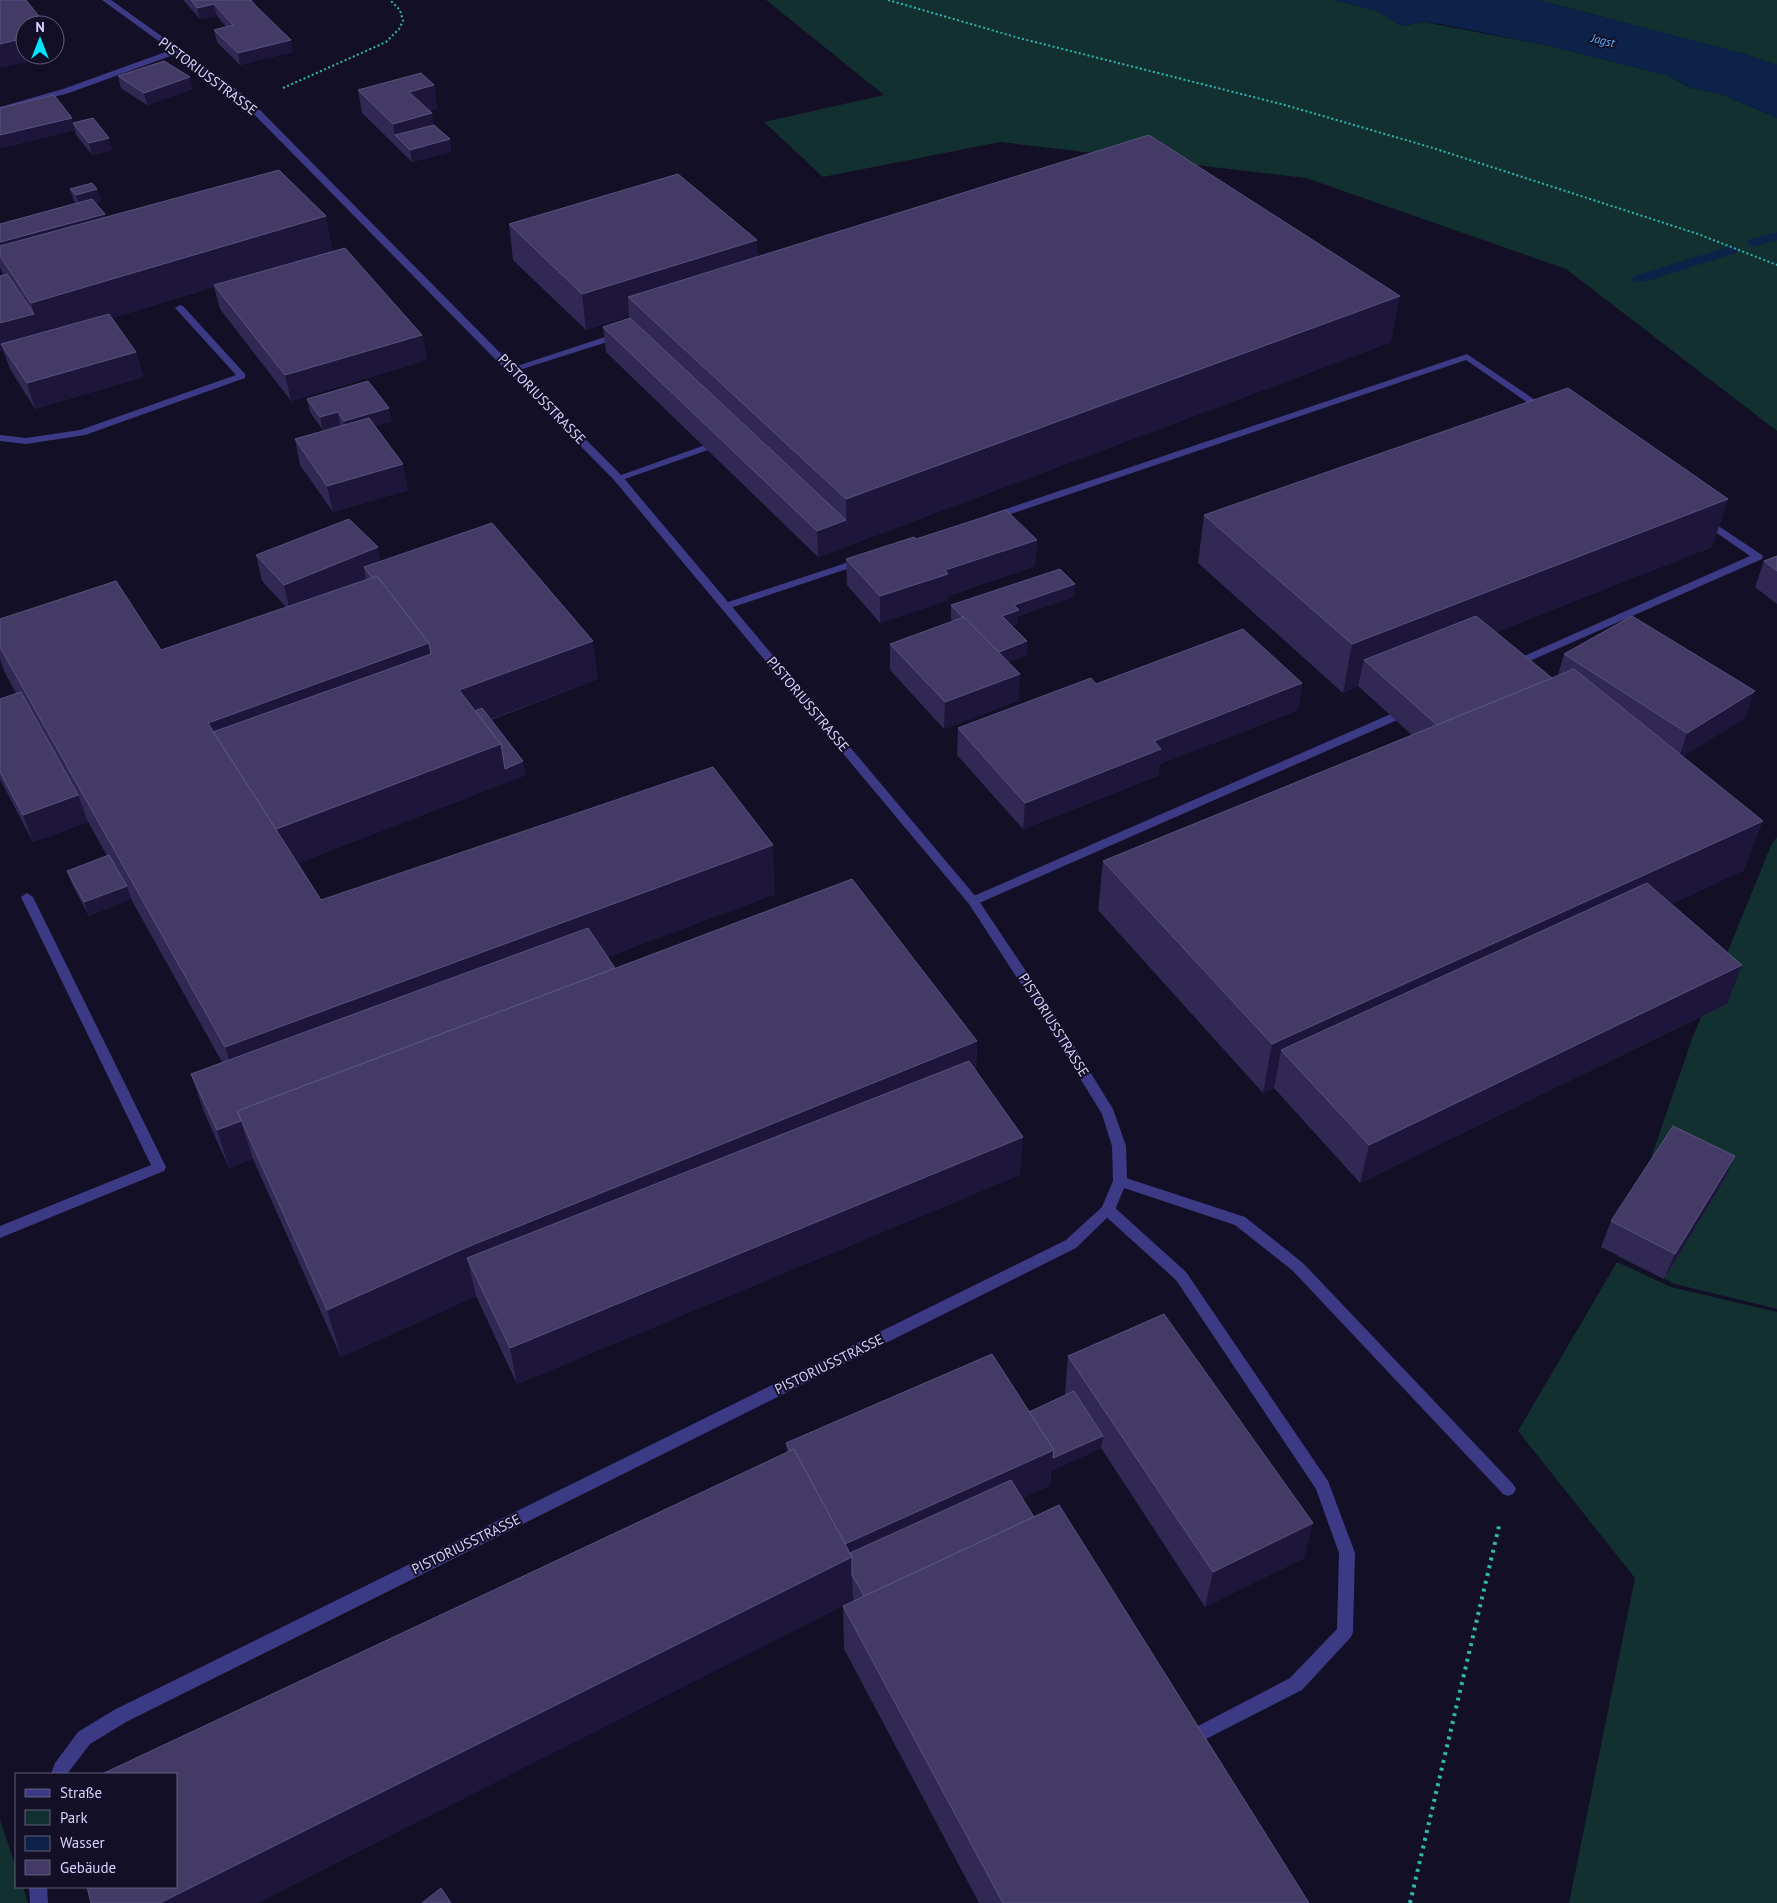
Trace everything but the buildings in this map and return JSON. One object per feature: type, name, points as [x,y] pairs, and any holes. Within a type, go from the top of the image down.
[{"type":"street","name":"PISTORIUSSTRASSE","points":[[59,1773],[84,1738],[120,1716],[1072,1244],[1108,1210],[1120,1181],[1119,1146],[1108,1113],[1046,1010],[973,902],[618,478],[513,369],[245,100],[106,0]]},
{"type":"street","points":[[0,109],[66,91],[177,51]]},
{"type":"street","points":[[0,438],[26,441],[82,433],[242,376],[180,308]]},
{"type":"street","points":[[513,369],[626,333]]},
{"type":"street","points":[[979,521],[1467,357],[1556,418]]},
{"type":"street","points":[[618,478],[705,448]]},
{"type":"street","points":[[1502,669],[1758,557],[1693,512]]},
{"type":"street","points":[[726,606],[867,559]]},
{"type":"street","points":[[973,902],[1420,705]]},
{"type":"street","points":[[0,1232],[159,1167],[27,897]]},
{"type":"street","points":[[1120,1181],[1240,1221],[1298,1267],[1508,1489]]},
{"type":"street","points":[[1108,1210],[1181,1276],[1323,1486],[1346,1554],[1345,1632],[1296,1684],[1204,1732]]},
{"type":"street","points":[[38,1888],[39,1903]]},
{"type":"path","points":[[245,100],[293,84],[386,42],[394,36],[403,21],[400,10],[390,0]]},
{"type":"path","points":[[888,0],[1019,38],[1285,105],[1433,148],[1698,234],[1777,265]]},
{"type":"path","points":[[1410,1903],[1508,1489]]},
{"type":"green space","points":[[766,0],[1334,0],[1377,11],[1401,26],[1424,22],[1550,46],[1669,76],[1690,88],[1721,94],[1777,118],[1777,431],[1566,269],[1306,178],[1000,142],[823,177],[764,122],[884,95]]},
{"type":"green space","points":[[1538,0],[1777,0],[1777,65],[1744,54]]},
{"type":"green space","points":[[1777,837],[1777,1309],[1675,1284],[1617,1256],[1692,1039],[1772,843]]},
{"type":"green space","points":[[1617,1262],[1671,1287],[1777,1312],[1777,1903],[1569,1903],[1635,1578],[1518,1431]]},
{"type":"green space","points":[[0,1820],[15,1864],[15,1888],[23,1888],[28,1903],[0,1903]]},
{"type":"water","name":"Jagst","points":[[1334,0],[1538,0],[1745,54],[1777,65],[1777,118],[1721,94],[1690,88],[1669,76],[1550,46],[1441,24],[1424,22],[1401,26],[1377,11]]},
{"type":"waterway","points":[[1753,243],[1777,236]]},
{"type":"waterway","points":[[1639,279],[1731,250]]}]
